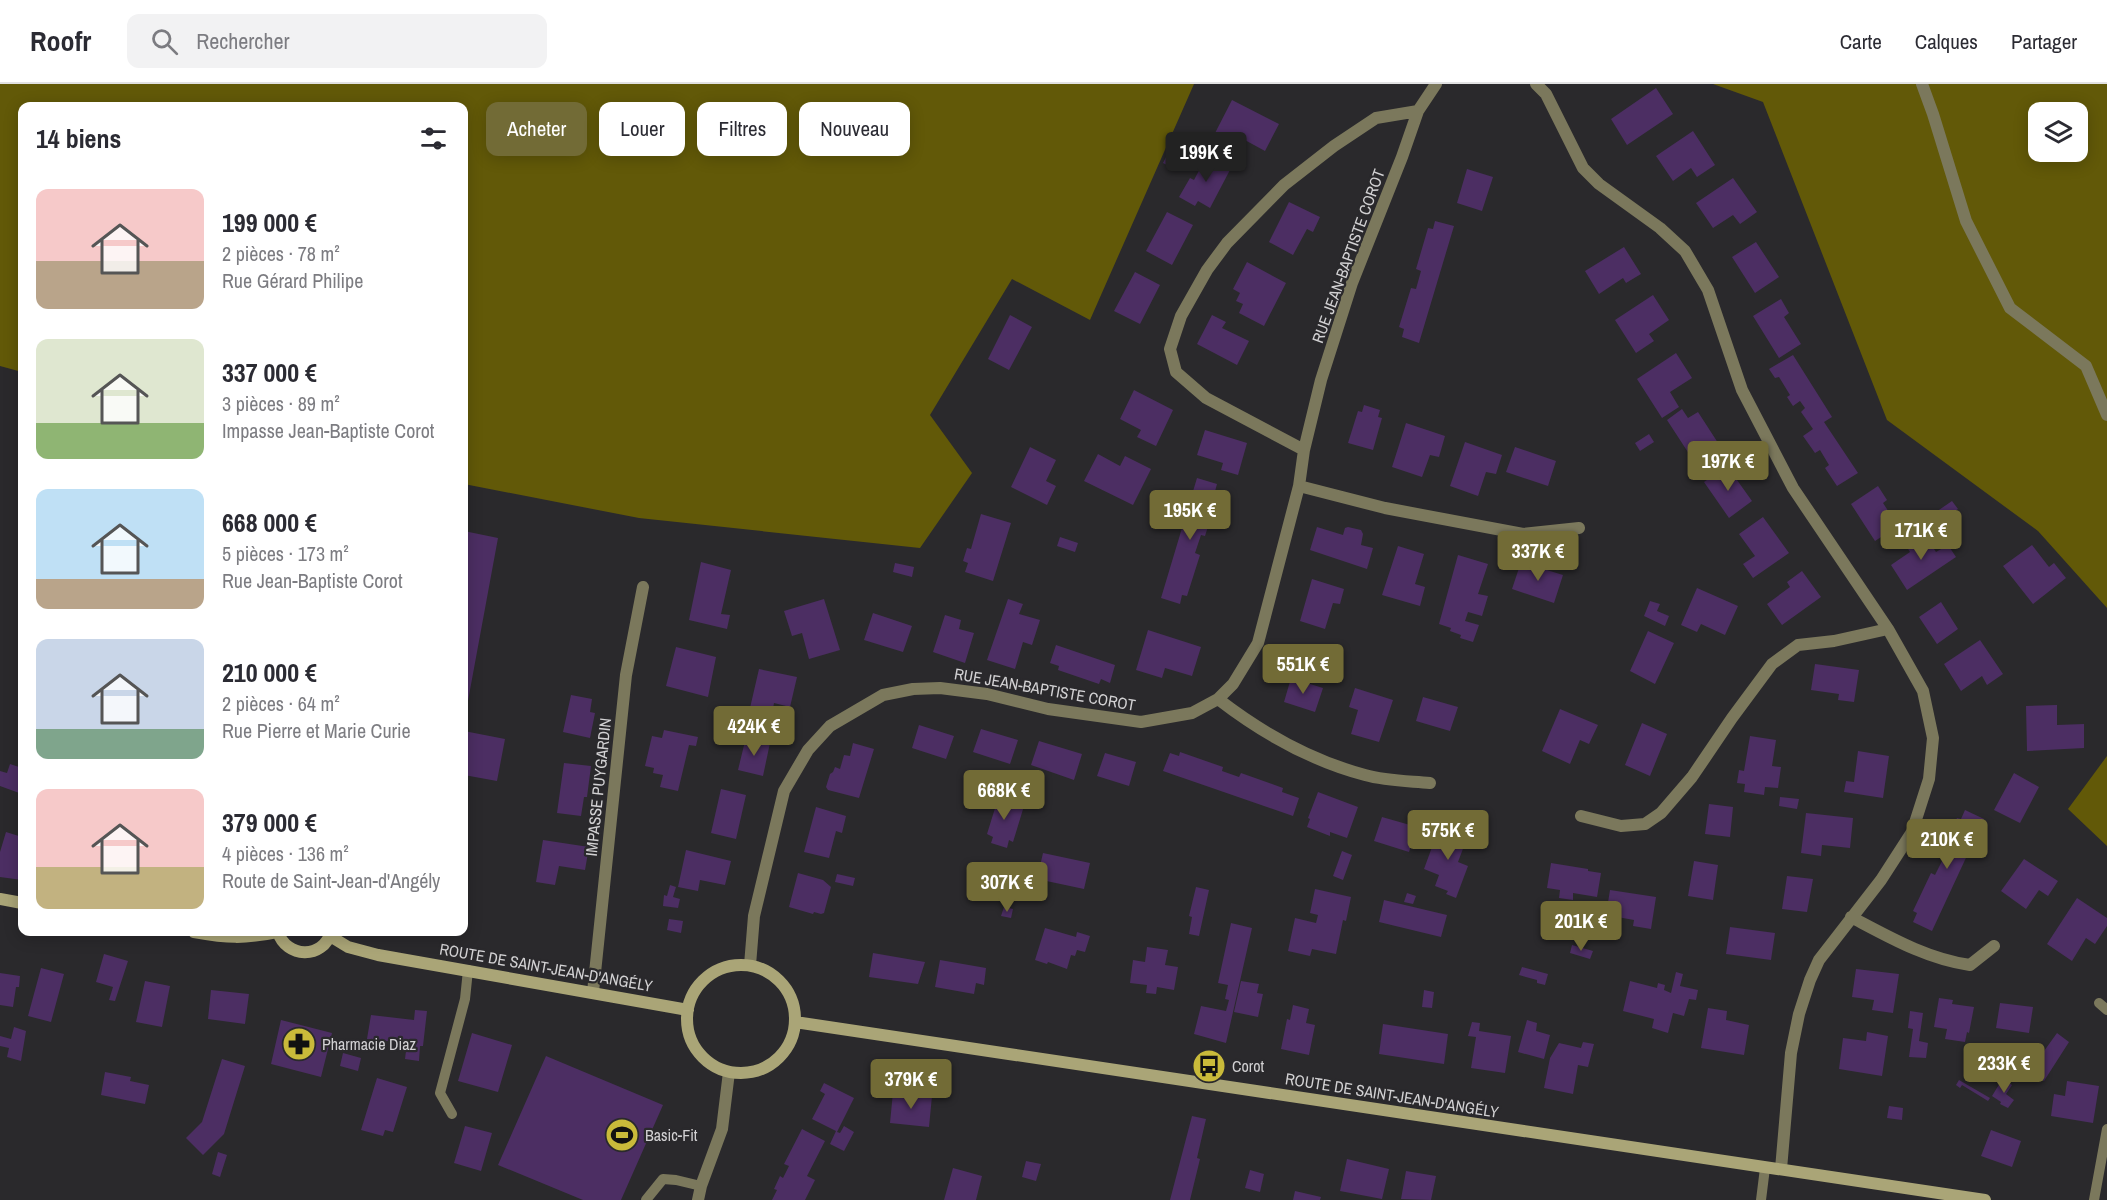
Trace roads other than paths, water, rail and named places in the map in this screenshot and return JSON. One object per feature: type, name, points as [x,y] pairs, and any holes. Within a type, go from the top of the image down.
[{"type":"main road","points":[[0,899],[18,902]]},
{"type":"main road","points":[[222,936],[236,938],[258,936]]},
{"type":"main road","points":[[279,936],[284,945],[300,953],[310,953],[318,949],[325,944],[329,936]]},
{"type":"main road","name":"ROUTE DE SAINT-JEAN-D'ANGÉLY","points":[[333,936],[348,947],[363,951],[688,1010]]},
{"type":"main road","points":[[733,965],[750,965],[765,970],[778,979],[788,991],[794,1006],[795,1022],[791,1040],[781,1056],[766,1067],[748,1073],[729,1072],[714,1066],[701,1056],[689,1034],[688,1010],[693,994],[703,980],[717,970],[733,965]]},
{"type":"main road","name":"ROUTE DE SAINT-JEAN-D'ANGÉLY","points":[[795,1022],[1781,1169],[1910,1195],[1985,1200]]},
{"type":"street","name":"RUE JEAN-BAPTISTE COROT","points":[[750,965],[754,916],[784,791],[808,750],[830,726],[883,695],[913,688],[940,688],[987,694],[1048,709],[1141,722],[1192,713],[1218,699],[1233,684],[1258,643],[1299,486],[1304,450],[1321,380],[1352,282],[1418,111],[1436,84]]},
{"type":"street","points":[[1536,84],[1546,94],[1583,168],[1599,184],[1660,228],[1685,252],[1708,290],[1742,390],[1793,488],[1888,629],[1923,691],[1933,738],[1929,779],[1912,832],[1881,880],[1819,960],[1810,980],[1799,1014],[1791,1053],[1781,1169]]},
{"type":"street","points":[[1922,84],[1966,221],[2010,308],[2086,366],[2107,415]]},
{"type":"street","points":[[1304,450],[1206,398],[1176,372],[1170,349],[1181,316],[1207,270],[1227,243],[1284,185],[1334,146],[1376,118],[1418,111]]},
{"type":"street","points":[[1299,486],[1385,508],[1523,534],[1579,528]]},
{"type":"street","name":"IMPASSE PUYGARDIN","points":[[593,992],[626,675],[643,586]]},
{"type":"street","points":[[1581,816],[1622,826],[1645,824],[1661,813],[1692,777],[1772,664],[1798,645],[1834,641],[1888,629]]},
{"type":"street","points":[[1218,699],[1250,724],[1308,754],[1366,776],[1430,783]]},
{"type":"street","points":[[1851,917],[1912,948],[1950,962],[1970,965],[1994,946]]},
{"type":"street","points":[[698,1200],[722,1129],[729,1072]]},
{"type":"lane","points":[[452,1114],[441,1093],[465,999],[468,970]]},
{"type":"lane","points":[[2094,1200],[2107,1129]]},
{"type":"lane","points":[[1761,1200],[1765,1168]]},
{"type":"lane","points":[[646,1200],[663,1179],[701,1186]]},
{"type":"place","name":"Pharmacie Diaz","points":[[299,1044]]},
{"type":"place","name":"Corot","points":[[1209,1066]]},
{"type":"place","name":"Basic-Fit","points":[[622,1135]]}]
